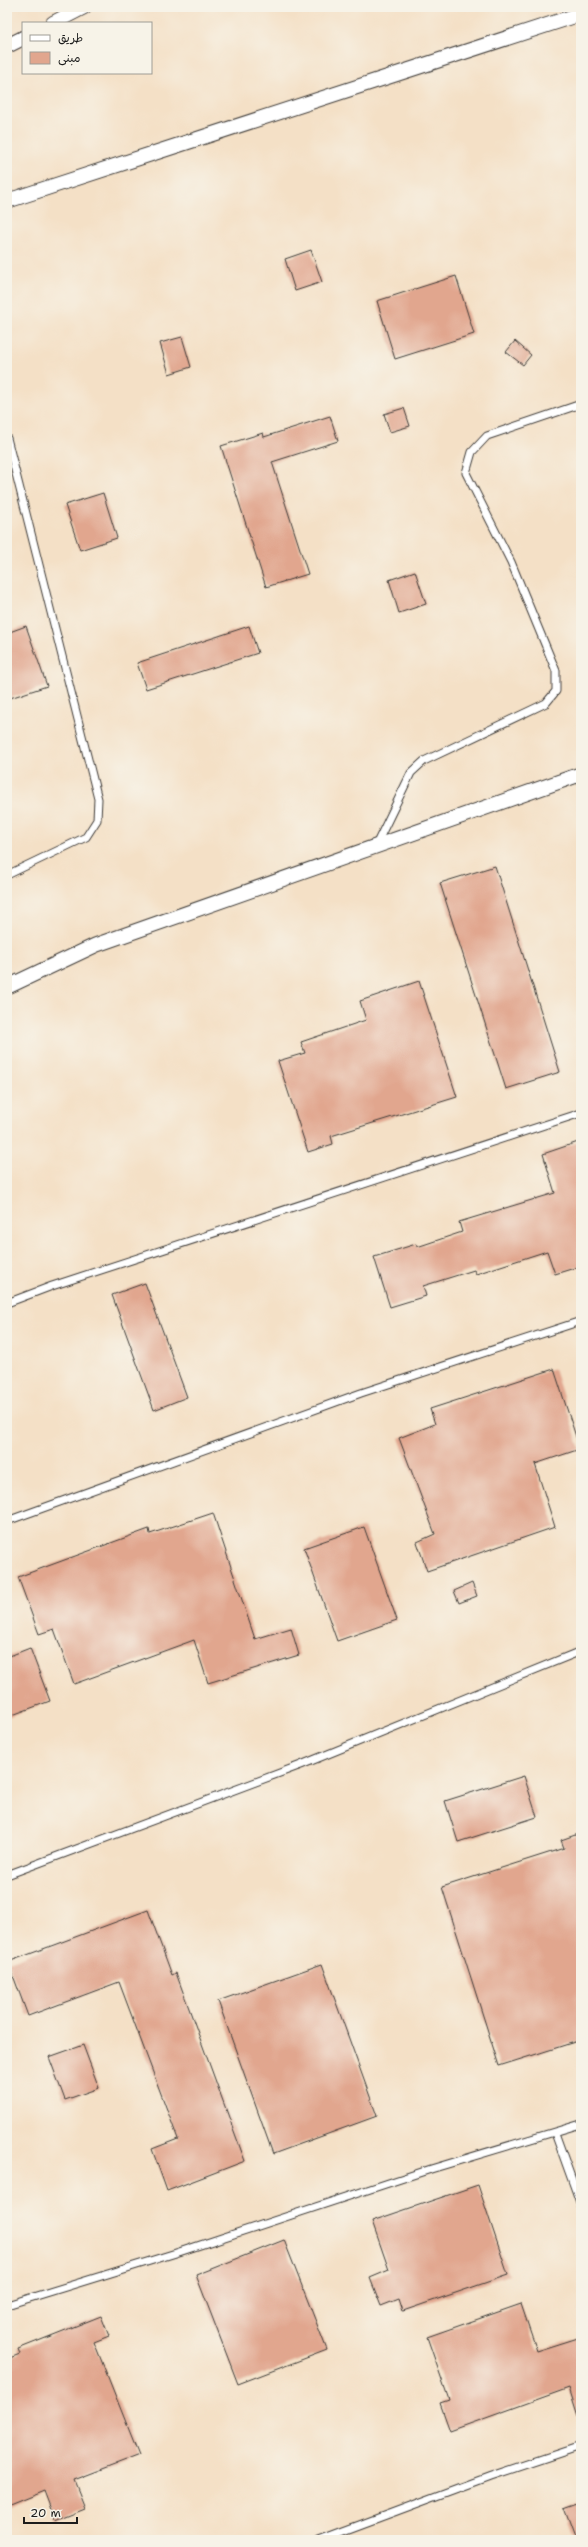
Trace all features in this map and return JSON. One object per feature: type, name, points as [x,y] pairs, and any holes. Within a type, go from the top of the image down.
[{"type":"street","points":[[55,22],[84,7]]},
{"type":"street","points":[[7,201],[581,14]]},
{"type":"street","points":[[7,46],[22,38]]},
{"type":"street","points":[[7,987],[96,945],[581,774]]},
{"type":"lane","points":[[375,847],[410,773],[424,761],[546,703],[556,691],[556,671],[520,584],[466,473],[472,452],[487,436],[581,404]]},
{"type":"lane","points":[[7,438],[98,799],[98,820],[86,837],[7,875]]},
{"type":"lane","points":[[7,1303],[60,1284],[581,1113]]},
{"type":"lane","points":[[7,1522],[361,1393],[581,1321]]},
{"type":"lane","points":[[7,1875],[301,1765],[581,1651]]},
{"type":"lane","points":[[7,2305],[176,2253],[431,2169],[581,2124]]},
{"type":"lane","points":[[555,2133],[581,2205]]},
{"type":"lane","points":[[319,2540],[491,2476],[581,2446]]},
{"type":"building","points":[[311,250],[322,282],[295,291],[285,259]]},
{"type":"building","points":[[456,276],[474,334],[395,359],[377,301]]},
{"type":"building","points":[[182,337],[191,367],[169,374],[160,343]]},
{"type":"building","points":[[515,341],[531,355],[523,365],[506,352]]},
{"type":"building","points":[[404,408],[410,426],[390,432],[384,414]]},
{"type":"building","points":[[330,416],[338,441],[272,462],[308,574],[266,587],[221,446],[263,433],[264,437]]},
{"type":"building","points":[[103,493],[117,538],[80,550],[65,505]]},
{"type":"building","points":[[415,571],[426,604],[399,613],[389,580]]},
{"type":"building","points":[[26,626],[47,686],[7,699],[7,633]]},
{"type":"building","points":[[249,626],[258,653],[146,689],[137,663]]},
{"type":"building","points":[[495,866],[560,1072],[506,1089],[440,883]]},
{"type":"building","points":[[419,981],[457,1097],[331,1136],[333,1144],[308,1152],[278,1061],[305,1053],[301,1042],[366,1020],[360,1001]]},
{"type":"building","points":[[581,1141],[581,1266],[555,1274],[547,1251],[476,1274],[474,1270],[423,1286],[426,1296],[390,1307],[374,1257],[416,1244],[417,1247],[462,1232],[459,1222],[555,1193],[543,1154]]},
{"type":"building","points":[[145,1283],[187,1397],[154,1410],[112,1295]]},
{"type":"building","points":[[554,1369],[580,1449],[535,1464],[555,1527],[427,1571],[417,1542],[435,1534],[399,1438],[435,1424],[430,1409]]},
{"type":"building","points":[[213,1513],[255,1639],[291,1628],[299,1655],[208,1683],[194,1640],[74,1684],[54,1629],[39,1634],[18,1577],[149,1529],[150,1534]]},
{"type":"building","points":[[364,1527],[397,1620],[337,1641],[304,1548]]},
{"type":"building","points":[[472,1583],[477,1596],[459,1603],[454,1591]]},
{"type":"building","points":[[30,1648],[50,1701],[7,1717],[7,1657]]},
{"type":"building","points":[[524,1776],[537,1817],[458,1842],[445,1801]]},
{"type":"building","points":[[581,1833],[581,2040],[499,2066],[442,1887],[564,1848],[561,1840]]},
{"type":"building","points":[[148,1910],[172,1975],[176,1973],[245,2161],[167,2191],[152,2149],[178,2139],[119,1982],[28,2016],[8,1962]]},
{"type":"building","points":[[322,1964],[377,2116],[273,2154],[218,2001]]},
{"type":"building","points":[[83,2045],[99,2088],[65,2100],[49,2057]]},
{"type":"building","points":[[478,2185],[508,2275],[403,2311],[399,2299],[381,2306],[370,2278],[389,2270],[372,2221]]},
{"type":"building","points":[[284,2240],[327,2350],[238,2384],[196,2275]]},
{"type":"building","points":[[521,2304],[537,2351],[581,2337],[581,2416],[578,2416],[569,2388],[450,2431],[440,2403],[449,2400],[427,2337]]},
{"type":"building","points":[[101,2316],[109,2336],[94,2342],[139,2455],[74,2480],[85,2508],[55,2520],[44,2491],[7,2506],[7,2359],[20,2354],[18,2349]]},
{"type":"building","points":[[581,2502],[581,2540],[576,2540],[564,2508]]}]
